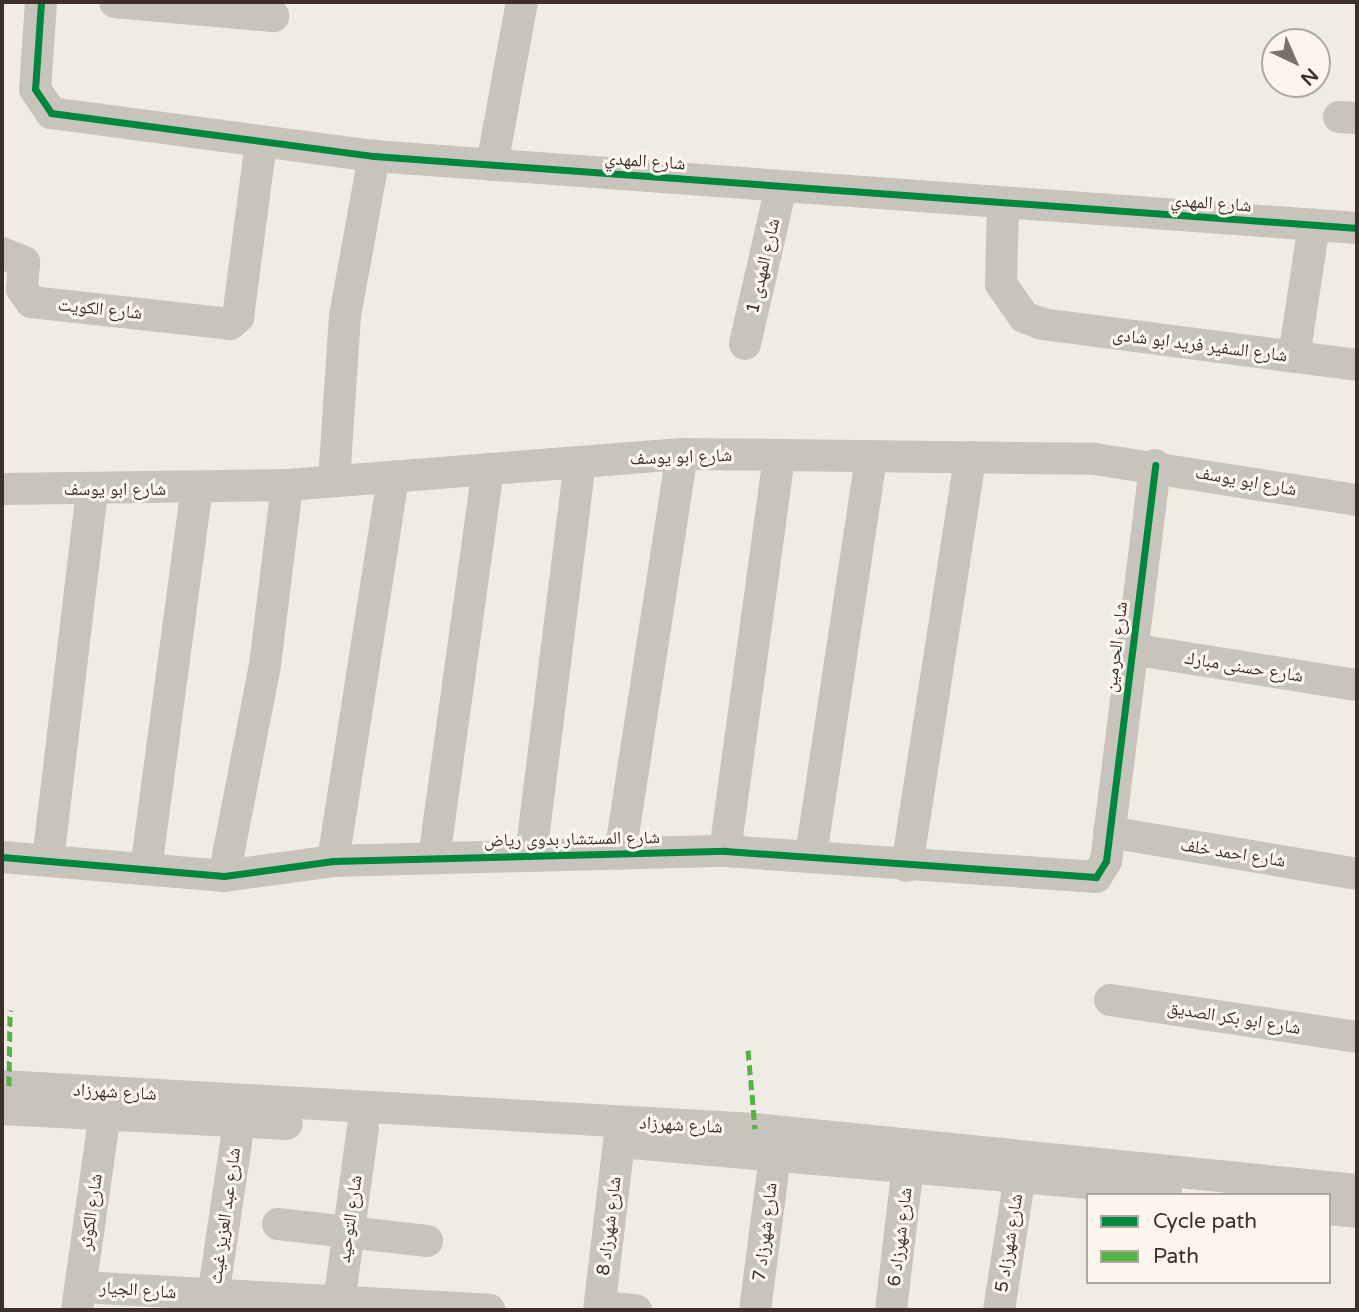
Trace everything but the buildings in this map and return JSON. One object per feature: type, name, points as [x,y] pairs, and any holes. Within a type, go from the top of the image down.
[{"type":"street","name":"شارع المهدي","points":[[41,2],[35,89],[51,113],[374,156],[1003,206],[1357,228]]},
{"type":"street","points":[[116,2],[273,16]]},
{"type":"street","points":[[492,165],[522,2]]},
{"type":"street","name":"شارع الكويت","points":[[2,253],[24,262],[22,289],[31,302],[236,321],[261,143]]},
{"type":"street","points":[[334,481],[345,316],[374,156]]},
{"type":"street","name":"شارع المهدى 1","points":[[745,344],[781,187]]},
{"type":"street","name":"شارع السفير فريد ابو شادى","points":[[1003,206],[1001,284],[1009,303],[1042,324],[1357,365]]},
{"type":"street","points":[[1294,357],[1314,225]]},
{"type":"street","points":[[620,854],[682,454]]},
{"type":"street","name":"شارع ابو يوسف","points":[[2,489],[197,489],[287,485],[682,454],[970,457],[1155,465],[1357,500]]},
{"type":"street","points":[[725,851],[779,455]]},
{"type":"street","points":[[811,855],[871,456]]},
{"type":"street","points":[[907,866],[970,457]]},
{"type":"street","points":[[531,855],[580,462]]},
{"type":"street","name":"شارع الحرمين","points":[[1109,832],[1155,465]]},
{"type":"street","points":[[434,858],[488,469]]},
{"type":"street","points":[[333,861],[393,477]]},
{"type":"street","points":[[224,876],[265,665],[287,485]]},
{"type":"street","points":[[48,860],[92,489]]},
{"type":"street","points":[[146,869],[197,489]]},
{"type":"street","name":"شارع حسنى مبارك","points":[[1131,649],[1357,685]]},
{"type":"street","name":"شارع المستشار بدوى رياض","points":[[2,857],[224,876],[333,861],[725,851],[811,855],[907,866],[1096,877],[1106,861],[1109,832]]},
{"type":"street","name":"شارع احمد خلف","points":[[1109,832],[1357,874]]},
{"type":"street","name":"شارع ابو بكر الصديق","points":[[1110,999],[1357,1037]]},
{"type":"street","name":"شارع شهرزاد","points":[[2,1086],[1357,1190]]},
{"type":"street","name":"شارع شهرزاد","points":[[2,1109],[619,1142],[760,1145],[908,1165],[1189,1193]]},
{"type":"street","name":"شارع الكوثر","points":[[79,1298],[105,1114]]},
{"type":"street","name":"شارع عبد العزيز غيث","points":[[213,1303],[239,1122]]},
{"type":"street","name":"شارع التوحيد","points":[[338,1306],[363,1128]]},
{"type":"street","name":"شارع شهرزاد 8","points":[[600,1309],[619,1142]]},
{"type":"street","name":"شارع شهرزاد 7","points":[[755,1310],[760,1145]]},
{"type":"street","name":"شارع شهرزاد 6","points":[[891,1310],[908,1165]]},
{"type":"street","name":"شارع شهرزاد 5","points":[[999,1310],[1020,1176]]},
{"type":"street","points":[[1331,1209],[1357,1212]]},
{"type":"street","points":[[278,1224],[427,1241]]},
{"type":"street","name":"شارع الجيار","points":[[79,1298],[489,1310]]},
{"type":"street","points":[[600,1309],[636,1310]]},
{"type":"marked path","points":[[9,1086],[10,1010]]},
{"type":"marked path","points":[[748,1050],[755,1129]]},
{"type":"cycle path","points":[[41,2],[35,89],[51,113],[374,156],[1357,228]]},
{"type":"cycle path","points":[[2,857],[224,876],[333,861],[725,851],[1096,877],[1106,861],[1155,465]]}]
